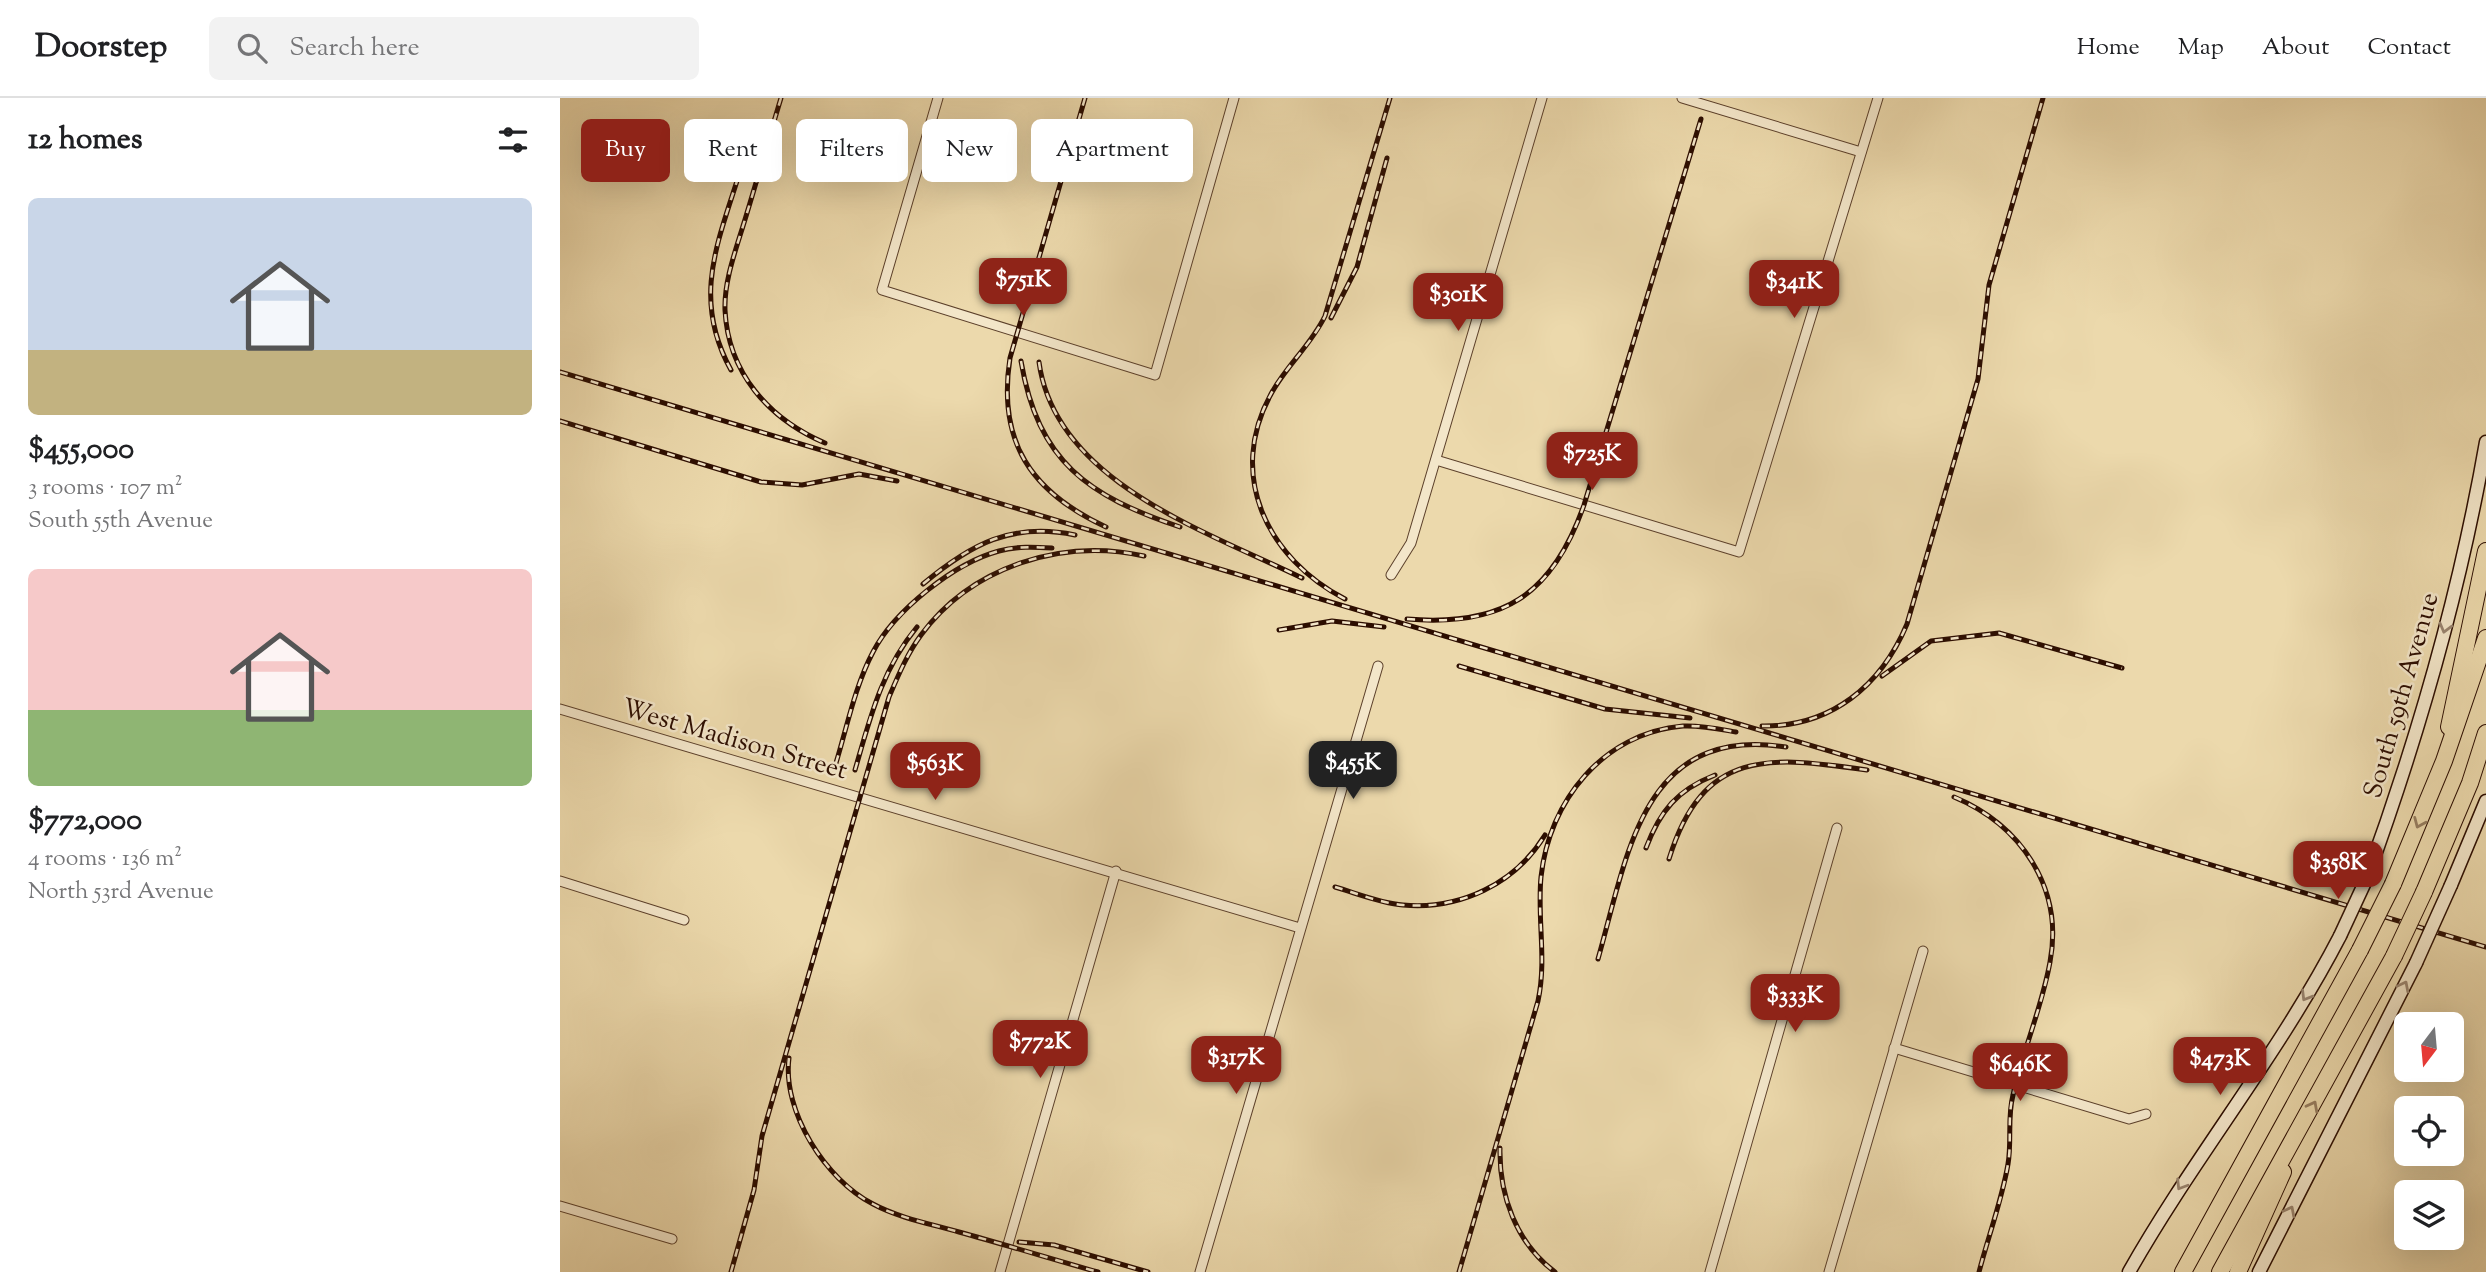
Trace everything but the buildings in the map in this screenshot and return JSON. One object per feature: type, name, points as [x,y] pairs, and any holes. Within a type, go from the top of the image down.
[{"type":"highway","points":[[2444,761],[2452,699],[2486,551]]},
{"type":"highway","points":[[2183,1272],[2198,1240],[2360,950],[2393,884],[2444,761],[2486,638]]},
{"type":"highway","points":[[2220,1272],[2257,1200],[2293,1142],[2394,956],[2470,783],[2486,733]]},
{"type":"highway","points":[[2470,783],[2486,753]]},
{"type":"highway","points":[[2238,1272],[2277,1188],[2293,1142]]},
{"type":"highway","points":[[2176,1272],[2198,1240]]},
{"type":"main road","name":"South 59th Avenue","points":[[2129,1272],[2183,1181],[2288,1027],[2340,936],[2366,880],[2441,643],[2469,532],[2486,442]]},
{"type":"main road","points":[[2259,1272],[2416,963],[2486,801]]},
{"type":"street","points":[[938,98],[883,290],[1155,375],[1234,98]]},
{"type":"street","points":[[1391,575],[1411,543],[1542,98]]},
{"type":"street","points":[[1682,98],[1861,152]]},
{"type":"street","points":[[1436,460],[1739,551],[1878,98]]},
{"type":"street","points":[[1200,1272],[1378,666]]},
{"type":"street","name":"West Madison Street","points":[[560,709],[1116,871],[1300,928]]},
{"type":"street","points":[[1710,1272],[1837,828]]},
{"type":"street","points":[[1000,1272],[1116,871]]},
{"type":"street","points":[[560,881],[684,920]]},
{"type":"street","points":[[1829,1272],[1923,951]]},
{"type":"street","points":[[1894,1048],[2129,1119],[2146,1114]]},
{"type":"street","points":[[560,1206],[671,1239]]},
{"type":"railway","points":[[781,98],[728,278],[725,310],[734,354],[755,391],[786,421],[825,443]]},
{"type":"railway","points":[[1085,98],[1010,358],[1007,388],[1009,415],[1015,439],[1025,461],[1039,480],[1058,498],[1106,527]]},
{"type":"railway","points":[[1345,599],[1318,582],[1295,562],[1276,538],[1262,512],[1254,484],[1253,455],[1258,425],[1271,394],[1325,316],[1390,98]]},
{"type":"railway","points":[[1762,726],[1810,719],[1851,699],[1883,666],[1907,624],[1978,379],[1989,285],[2043,98]]},
{"type":"railway","points":[[1407,619],[1441,620],[1470,617],[1496,610],[1519,599],[1539,583],[1556,562],[1584,505],[1701,119]]},
{"type":"railway","points":[[1331,318],[1357,267],[1387,158]]},
{"type":"railway","points":[[731,370],[719,343],[712,317],[711,292],[718,242],[737,182]]},
{"type":"railway","points":[[1021,361],[1029,396],[1040,425],[1055,450],[1072,470],[1119,502],[1180,527]]},
{"type":"railway","points":[[1039,362],[1051,404],[1074,440],[1104,471],[1141,498],[1182,521],[1302,578]]},
{"type":"railway","points":[[560,372],[2486,947]]},
{"type":"railway","points":[[560,421],[761,482],[802,485],[859,474],[897,481]]},
{"type":"railway","points":[[923,584],[975,547],[1011,534],[1052,532],[1075,535]]},
{"type":"railway","points":[[836,763],[856,693],[873,652],[910,605],[945,577],[982,557],[1012,548],[1052,548]]},
{"type":"railway","points":[[731,1272],[754,1190],[762,1136],[889,697],[911,650],[942,611],[966,591],[992,575],[1021,563],[1082,551],[1113,551],[1144,556]]},
{"type":"railway","points":[[1279,630],[1332,621],[1384,627]]},
{"type":"railway","points":[[855,770],[886,677],[917,627]]},
{"type":"railway","points":[[1882,676],[1931,641],[1999,633],[2122,668]]},
{"type":"railway","points":[[1459,666],[1605,709],[1690,718]]},
{"type":"railway","points":[[1459,1272],[1538,1001],[1542,970],[1541,877],[1555,822],[1568,798],[1585,776],[1605,757],[1628,742],[1654,731],[1683,726],[1736,732]]},
{"type":"railway","points":[[1598,959],[1633,840],[1649,805],[1671,777],[1700,756],[1738,745],[1786,747]]},
{"type":"railway","points":[[1669,859],[1683,823],[1700,796],[1721,778],[1744,768],[1770,763],[1800,762],[1867,770]]},
{"type":"railway","points":[[1646,848],[1657,823],[1672,803],[1690,788],[1715,775]]},
{"type":"railway","points":[[1954,797],[1978,809],[2018,842],[2043,885],[2050,909],[2053,935],[2047,979],[2011,1104],[2009,1155],[2005,1178],[1979,1272]]},
{"type":"railway","points":[[1335,887],[1394,904],[1445,903],[1465,898],[1502,880],[1533,852],[1545,835]]},
{"type":"railway","points":[[789,1058],[789,1079],[800,1122],[824,1161],[839,1179],[856,1193],[873,1204],[904,1217],[1098,1272]]},
{"type":"railway","points":[[1500,1148],[1503,1183],[1513,1217],[1530,1247],[1555,1272]]},
{"type":"railway","points":[[1019,1242],[1054,1245],[1148,1272]]}]
